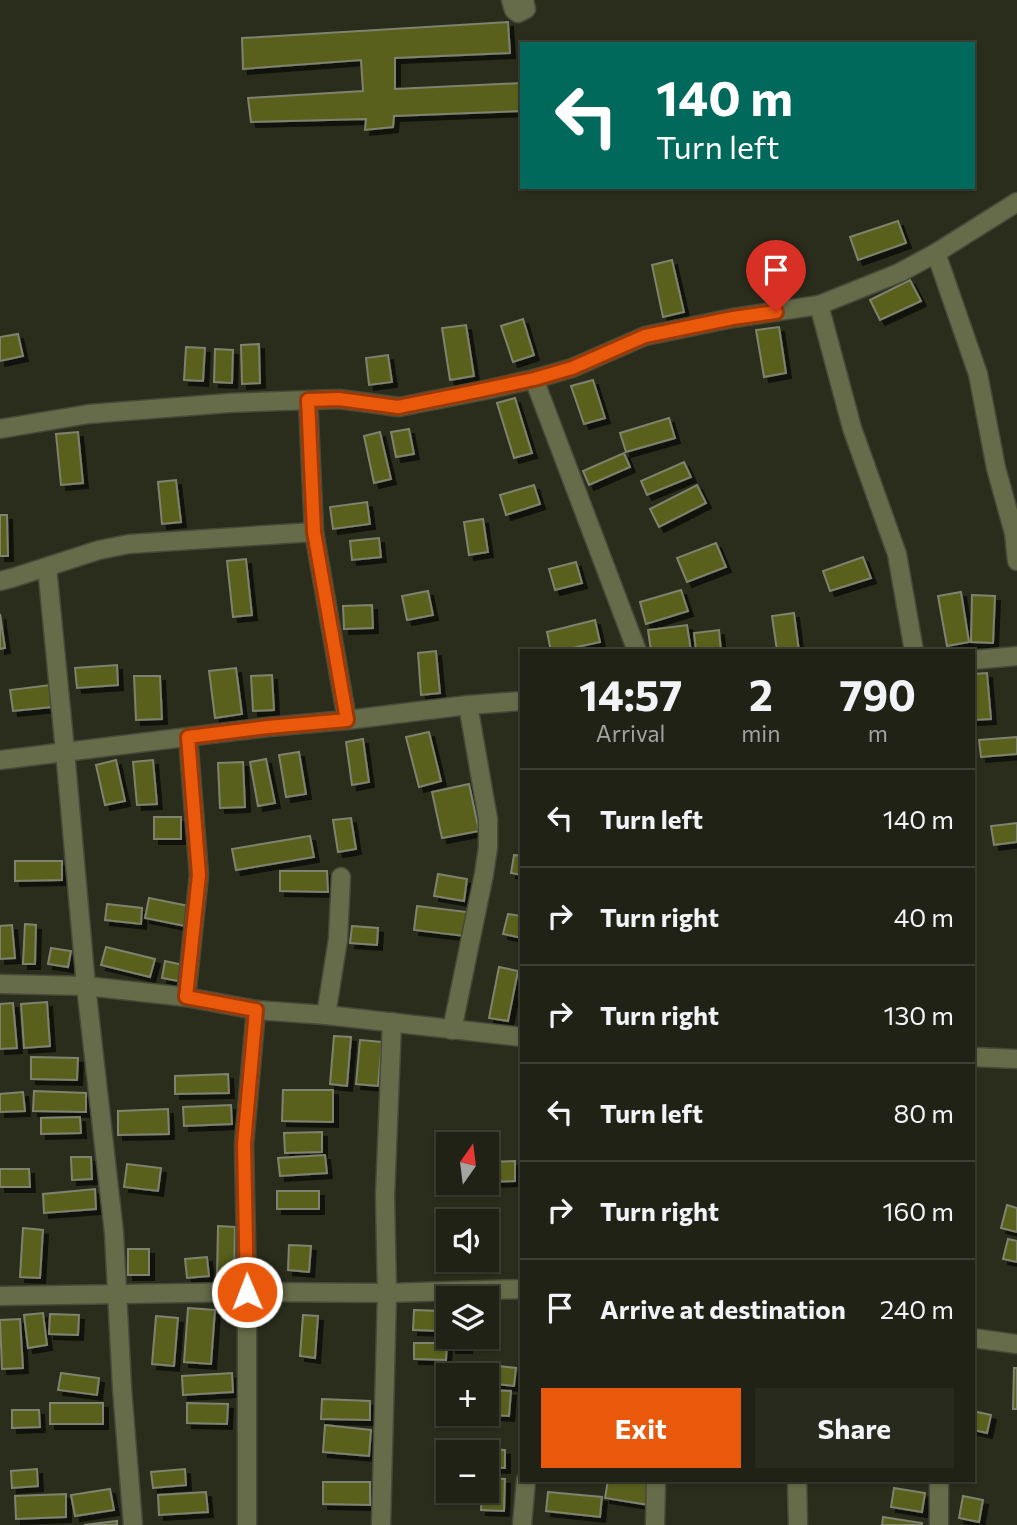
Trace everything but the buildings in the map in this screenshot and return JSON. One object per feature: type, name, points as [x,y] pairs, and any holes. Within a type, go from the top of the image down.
[{"type":"street","points":[[511,0],[518,13],[526,9],[524,0]]},
{"type":"street","points":[[0,429],[89,414],[229,403],[339,399],[398,407],[485,390],[572,368],[645,336],[733,318],[819,305],[900,273],[1017,202]]},
{"type":"street","points":[[936,253],[978,374],[996,468],[1014,533],[1017,561]]},
{"type":"street","points":[[819,305],[852,428],[897,554],[914,649]]},
{"type":"street","points":[[534,379],[636,649]]},
{"type":"street","points":[[308,400],[314,532],[347,720]]},
{"type":"street","points":[[0,580],[99,550],[129,544],[314,532]]},
{"type":"street","points":[[47,567],[86,986],[114,1233],[133,1525]]},
{"type":"street","points":[[975,660],[1017,656]]},
{"type":"street","points":[[0,760],[268,727],[520,701]]},
{"type":"street","points":[[452,1030],[488,847],[488,819],[468,705]]},
{"type":"street","points":[[186,997],[199,875],[188,737]]},
{"type":"street","points":[[326,1015],[338,939],[341,877]]},
{"type":"street","points":[[0,984],[86,986],[186,997],[256,1010],[520,1037]]},
{"type":"street","points":[[247,1525],[244,1144],[256,1010]]},
{"type":"street","points":[[381,1525],[387,1293],[385,1196],[393,1022]]},
{"type":"street","points":[[975,1057],[1017,1059]]},
{"type":"street","points":[[0,1296],[387,1293],[520,1289]]},
{"type":"street","points":[[975,1338],[1017,1344]]},
{"type":"street","points":[[522,1525],[526,1482]]},
{"type":"street","points":[[655,1525],[656,1482]]},
{"type":"street","points":[[797,1482],[798,1525]]},
{"type":"street","points":[[939,1482],[939,1525]]},
{"type":"route","points":[[247,1292],[244,1144],[256,1010],[186,997],[199,875],[188,737],[347,720],[314,532],[308,400],[339,399],[398,407],[534,379],[572,368],[645,336],[776,312]]}]
